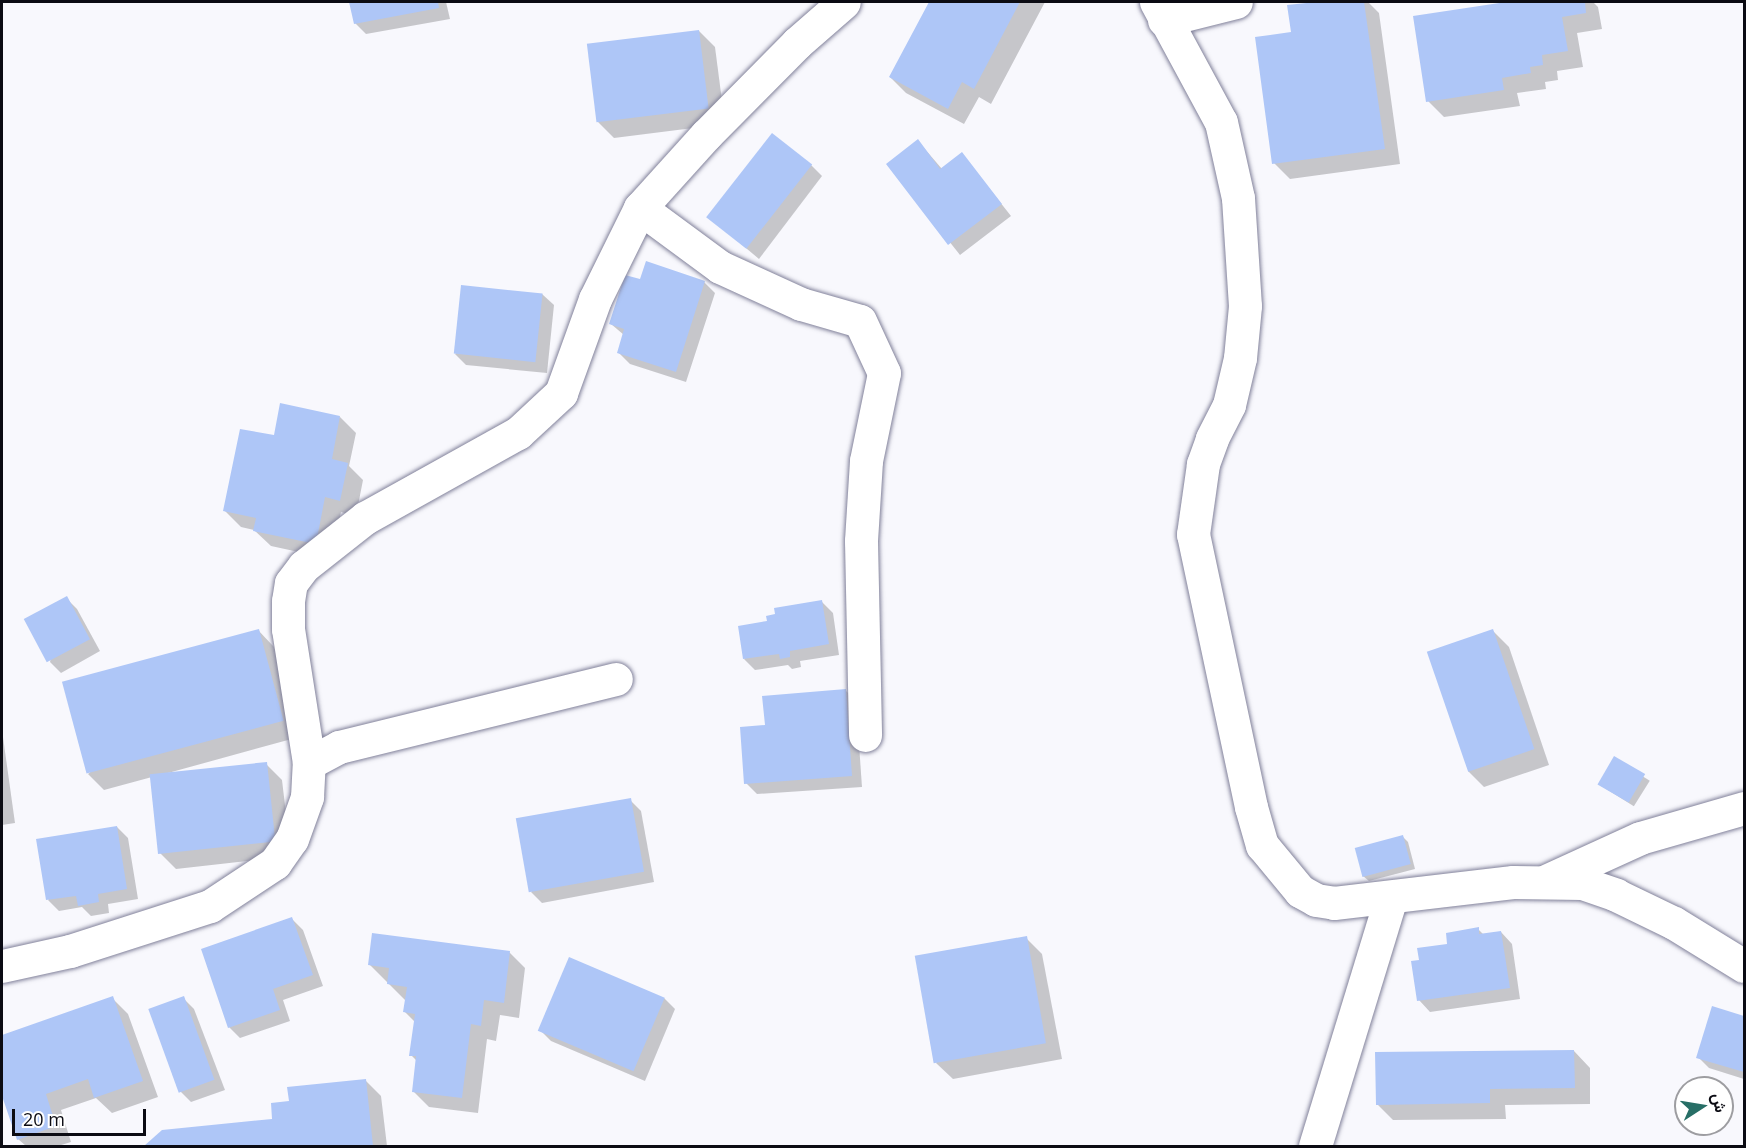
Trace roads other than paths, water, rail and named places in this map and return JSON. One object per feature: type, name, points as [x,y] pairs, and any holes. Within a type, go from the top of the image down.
[{"type":"street","points":[[2,966],[70,951],[210,906],[275,863],[292,839],[307,797],[309,763],[288,629],[288,601],[291,583],[304,566],[364,519],[519,433],[561,393],[595,300],[640,208],[706,135],[797,43],[844,2]]},
{"type":"street","points":[[1236,2],[1160,11],[1221,122],[1238,198],[1245,306],[1240,358],[1228,405],[1203,464],[1192,534],[1251,807],[1262,845],[1300,891],[1316,900],[1334,903],[1513,882],[1582,883],[1616,895],[1674,923],[1744,966]]},
{"type":"street","points":[[640,208],[720,267],[801,304],[860,321],[884,374],[866,461],[861,541],[865,735]]},
{"type":"street","points":[[309,763],[339,747],[616,679]]},
{"type":"street","points":[[1544,882],[1640,838],[1744,808]]},
{"type":"street","points":[[1315,1146],[1391,897]]}]
